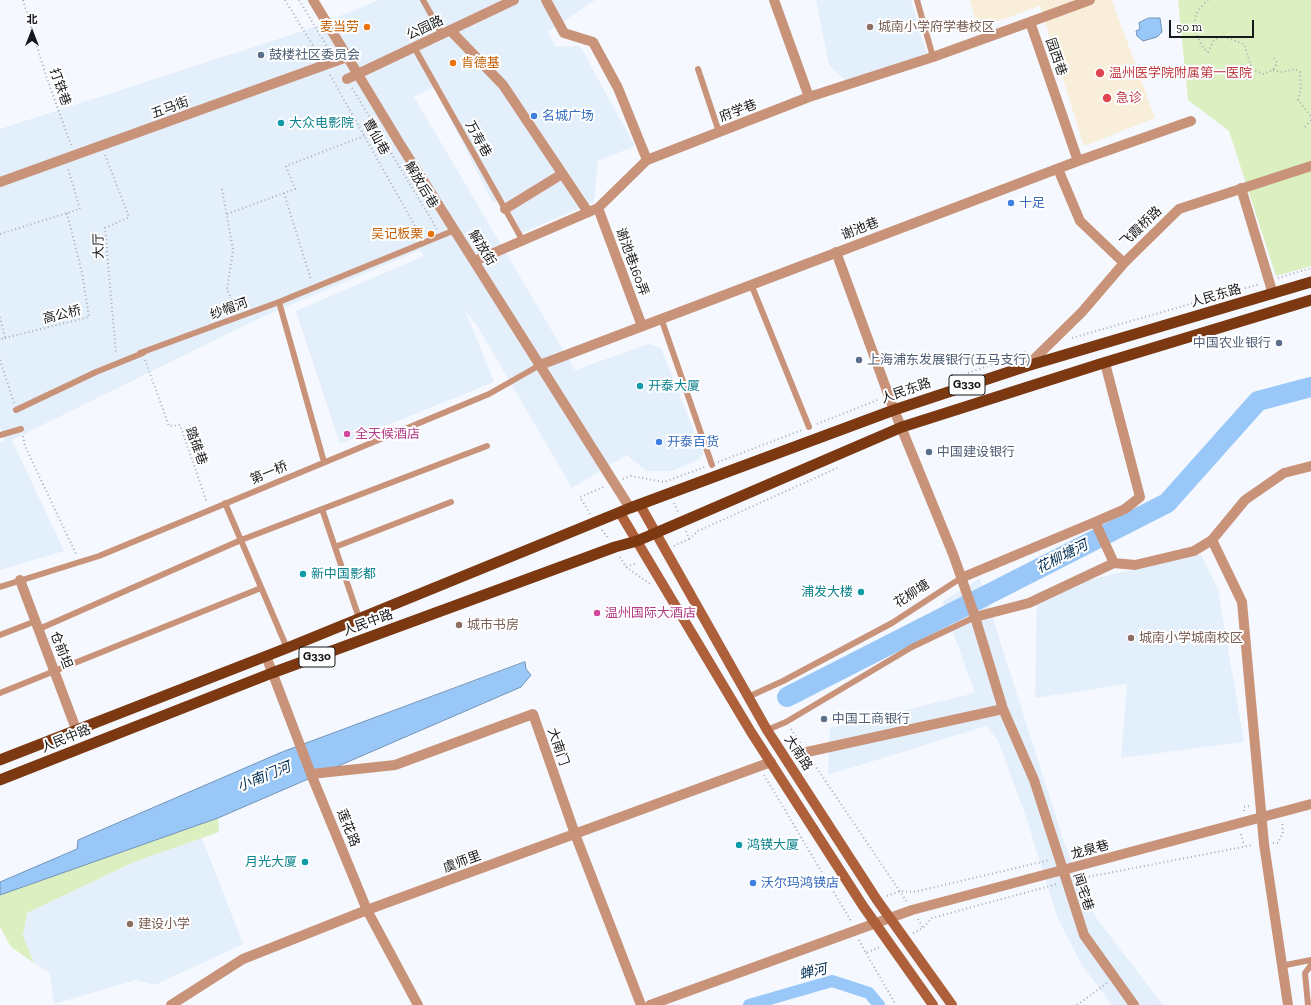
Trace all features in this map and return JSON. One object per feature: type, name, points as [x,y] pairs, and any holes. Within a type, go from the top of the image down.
[{"type":"highway","name":"人民东路","points":[[630,509],[894,410],[1027,366],[1311,282]]},
{"type":"highway","name":"G330","points":[[636,541],[902,427],[1311,300]]},
{"type":"highway","name":"人民中路","points":[[0,760],[76,729],[287,648],[630,509]]},
{"type":"highway","name":"人民中路","points":[[0,780],[272,673],[607,549],[636,541]]},
{"type":"main road","name":"大南路","points":[[630,509],[656,533],[765,727],[890,918],[952,1005]]},
{"type":"main road","points":[[630,509],[636,541],[734,705],[875,922],[933,1005]]},
{"type":"street","name":"解放街","points":[[313,0],[347,57],[358,72],[400,144],[630,509]]},
{"type":"street","name":"公园路","points":[[347,79],[358,72],[514,0]]},
{"type":"street","points":[[546,0],[564,32],[592,42],[618,88],[648,160]]},
{"type":"street","points":[[774,0],[809,97]]},
{"type":"street","points":[[1030,22],[1090,0]]},
{"type":"street","name":"府学巷","points":[[475,261],[593,210],[648,160],[809,97],[932,57],[1030,22]]},
{"type":"street","name":"园西巷","points":[[1030,22],[1078,161]]},
{"type":"street","name":"谢池巷160弄","points":[[446,32],[503,85],[562,174],[593,210],[642,326]]},
{"type":"street","name":"五马街","points":[[0,182],[347,57]]},
{"type":"street","name":"谢池巷","points":[[540,365],[1078,161],[1191,121]]},
{"type":"street","name":"飞霞桥路","points":[[1027,366],[1082,312],[1124,262],[1180,209],[1311,166]]},
{"type":"street","points":[[1058,169],[1080,222],[1124,262]]},
{"type":"street","points":[[505,209],[562,174]]},
{"type":"street","points":[[1241,188],[1272,294]]},
{"type":"street","name":"闻宅巷","points":[[836,252],[894,410],[961,578],[975,617],[1003,709],[1034,780],[1084,935],[1134,1005]]},
{"type":"street","name":"花柳塘","points":[[961,578],[1096,524],[1125,509],[1140,497],[1105,363]]},
{"type":"street","points":[[975,617],[1029,603],[1114,563],[1136,565],[1194,551],[1212,540],[1245,500],[1284,473],[1311,466]]},
{"type":"street","points":[[1096,524],[1114,563]]},
{"type":"street","points":[[1212,540],[1242,602],[1264,844],[1288,1005]]},
{"type":"street","name":"仓前坦","points":[[20,580],[76,729]]},
{"type":"street","name":"莲花路","points":[[266,656],[311,774],[367,910],[418,1005]]},
{"type":"street","points":[[807,752],[1003,709]]},
{"type":"street","name":"大南门","points":[[311,774],[395,766],[533,714],[575,834],[641,1005]]},
{"type":"street","name":"虞师里","points":[[171,1005],[243,958],[367,910],[771,762]]},
{"type":"street","name":"龙泉巷","points":[[875,922],[1311,804]]},
{"type":"street","points":[[656,1004],[875,922]]},
{"type":"lane","points":[[423,0],[446,32]]},
{"type":"lane","points":[[917,0],[932,57]]},
{"type":"lane","name":"万寿巷","points":[[414,47],[523,241]]},
{"type":"lane","points":[[698,69],[719,132]]},
{"type":"lane","name":"纱帽河","points":[[16,410],[117,363],[143,353],[140,353],[279,302],[455,230]]},
{"type":"lane","points":[[751,284],[809,427]]},
{"type":"lane","points":[[279,302],[324,462]]},
{"type":"lane","points":[[661,318],[712,464]]},
{"type":"lane","name":"第一桥","points":[[0,587],[99,556],[489,394],[540,365]]},
{"type":"lane","points":[[0,436],[21,429]]},
{"type":"lane","points":[[0,635],[37,625],[241,540],[487,446]]},
{"type":"lane","points":[[335,547],[451,502]]},
{"type":"lane","points":[[226,503],[287,648]]},
{"type":"lane","points":[[322,509],[359,618]]},
{"type":"lane","name":"花柳塘","points":[[748,697],[783,681],[892,623],[961,578]]},
{"type":"lane","points":[[0,693],[261,588]]},
{"type":"lane","points":[[765,727],[786,722],[912,647],[975,617]]},
{"type":"lane","points":[[1281,966],[1311,960]]},
{"type":"lane","points":[[1308,1005],[1305,972],[1311,964]]},
{"type":"path","name":"打铁巷","points":[[23,0],[70,157],[80,209],[67,213]]},
{"type":"path","name":"曹仙巷","points":[[286,0],[425,242]]},
{"type":"path","points":[[299,0],[336,62]]},
{"type":"path","points":[[1208,0],[1196,15],[1196,31],[1202,49],[1208,52],[1214,40],[1222,36],[1244,44],[1252,69],[1264,74],[1273,70],[1277,63],[1274,58]]},
{"type":"path","points":[[1273,70],[1282,72],[1295,69],[1300,72],[1301,89],[1298,100],[1311,116]]},
{"type":"path","name":"解放后巷","points":[[347,79],[441,236]]},
{"type":"path","points":[[1305,127],[1311,120]]},
{"type":"path","points":[[227,214],[295,189],[286,166],[365,136]]},
{"type":"path","name":"大厅","points":[[101,146],[128,217],[105,228],[117,363]]},
{"type":"path","points":[[222,188],[232,250],[227,290],[240,316]]},
{"type":"path","points":[[284,193],[313,288]]},
{"type":"path","points":[[0,234],[67,213]]},
{"type":"path","name":"高公桥","points":[[0,340],[89,317],[82,273],[67,213]]},
{"type":"path","points":[[1072,338],[1311,268]]},
{"type":"path","points":[[0,317],[5,338]]},
{"type":"path","points":[[962,375],[1027,351]]},
{"type":"path","name":"踏碓巷","points":[[143,353],[169,426],[180,425],[210,510]]},
{"type":"path","points":[[0,360],[16,410]]},
{"type":"path","points":[[21,429],[25,446],[80,562]]},
{"type":"path","points":[[786,722],[900,891]]},
{"type":"path","points":[[924,928],[932,918],[1066,881],[1244,846],[1278,843]]},
{"type":"path","points":[[866,953],[896,1005]]},
{"type":"path","points":[[1077,1005],[1114,978]]},
{"type":"shaded area","points":[[379,0],[595,0],[548,32],[556,47],[580,46],[635,146],[598,161],[594,202],[522,233],[504,199],[493,203],[434,87],[414,97],[575,370],[649,344],[661,348],[703,454],[698,460],[672,471],[646,471],[627,455],[572,488],[479,329],[465,310],[494,382],[340,444],[296,311],[424,256],[420,250],[264,316],[12,440],[64,551],[0,570],[0,443],[4,441],[0,426],[0,129],[306,30]]},
{"type":"shaded area","name":"城南小学府学巷校区","points":[[816,0],[911,0],[927,55],[845,80],[829,65]]},
{"type":"shaded area","name":"温州医学院附属第一医院","points":[[970,0],[1112,0],[1155,118],[1084,146],[1040,6],[978,28]]},
{"type":"shaded area","name":"城南小学城南校区","points":[[1201,554],[1218,589],[1244,742],[1121,758],[1127,684],[1035,698],[1037,592]]},
{"type":"shaded area","points":[[980,578],[1064,842],[1097,919],[1163,1005],[1112,1005],[1082,965],[1058,919],[1026,817],[998,740],[986,726],[828,775],[830,728],[975,693],[942,602]]},
{"type":"shaded area","name":"建设小学","points":[[202,838],[243,944],[155,985],[136,980],[54,1004],[50,973],[34,963],[23,936],[27,913],[134,862]]},
{"type":"green space","points":[[1178,0],[1311,0],[1311,266],[1276,276],[1229,131],[1188,100]]},
{"type":"green space","points":[[218,818],[219,832],[134,862],[27,913],[23,936],[34,963],[11,947],[0,927],[0,895]]},
{"type":"water","points":[[1149,18],[1160,18],[1162,32],[1157,37],[1143,41],[1137,36],[1136,31],[1140,29],[1139,23]]},
{"type":"water","name":"小南门河","points":[[525,662],[526,669],[531,675],[521,687],[218,818],[0,895],[0,882],[77,849],[78,840],[282,752]]},
{"type":"waterway","name":"花柳塘河","points":[[787,697],[1167,503],[1258,401],[1311,387]]},
{"type":"waterway","name":"蝉河","points":[[749,1005],[832,981],[869,993],[879,1005]]},
{"type":"place","name":"麦当劳","points":[[367,27]]},
{"type":"place","name":"城南小学府学巷校区","points":[[870,27]]},
{"type":"place","name":"鼓楼社区委员会","points":[[261,55]]},
{"type":"place","name":"肯德基","points":[[453,63]]},
{"type":"place","name":"温州医学院附属第一医院","points":[[1100,73]]},
{"type":"place","name":"急诊","points":[[1107,98]]},
{"type":"place","name":"名城广场","points":[[534,116]]},
{"type":"place","name":"大众电影院","points":[[281,123]]},
{"type":"place","name":"十足","points":[[1011,203]]},
{"type":"place","name":"吴记板栗","points":[[431,234]]},
{"type":"place","name":"中国农业银行","points":[[1279,343]]},
{"type":"place","name":"上海浦东发展银行(五马支行)","points":[[859,360]]},
{"type":"place","name":"开泰大厦","points":[[640,386]]},
{"type":"place","name":"全天候酒店","points":[[347,434]]},
{"type":"place","name":"开泰百货","points":[[659,442]]},
{"type":"place","name":"中国建设银行","points":[[929,452]]},
{"type":"place","name":"新中国影都","points":[[303,574]]},
{"type":"place","name":"浦发大楼","points":[[861,592]]},
{"type":"place","name":"温州国际大酒店","points":[[597,613]]},
{"type":"place","name":"城市书房","points":[[459,625]]},
{"type":"place","name":"城南小学城南校区","points":[[1131,638]]},
{"type":"place","name":"中国工商银行","points":[[824,719]]},
{"type":"place","name":"鸿锳大厦","points":[[739,845]]},
{"type":"place","name":"月光大厦","points":[[305,862]]},
{"type":"place","name":"沃尔玛鸿锳店","points":[[753,883]]},
{"type":"place","name":"建设小学","points":[[130,924]]}]
